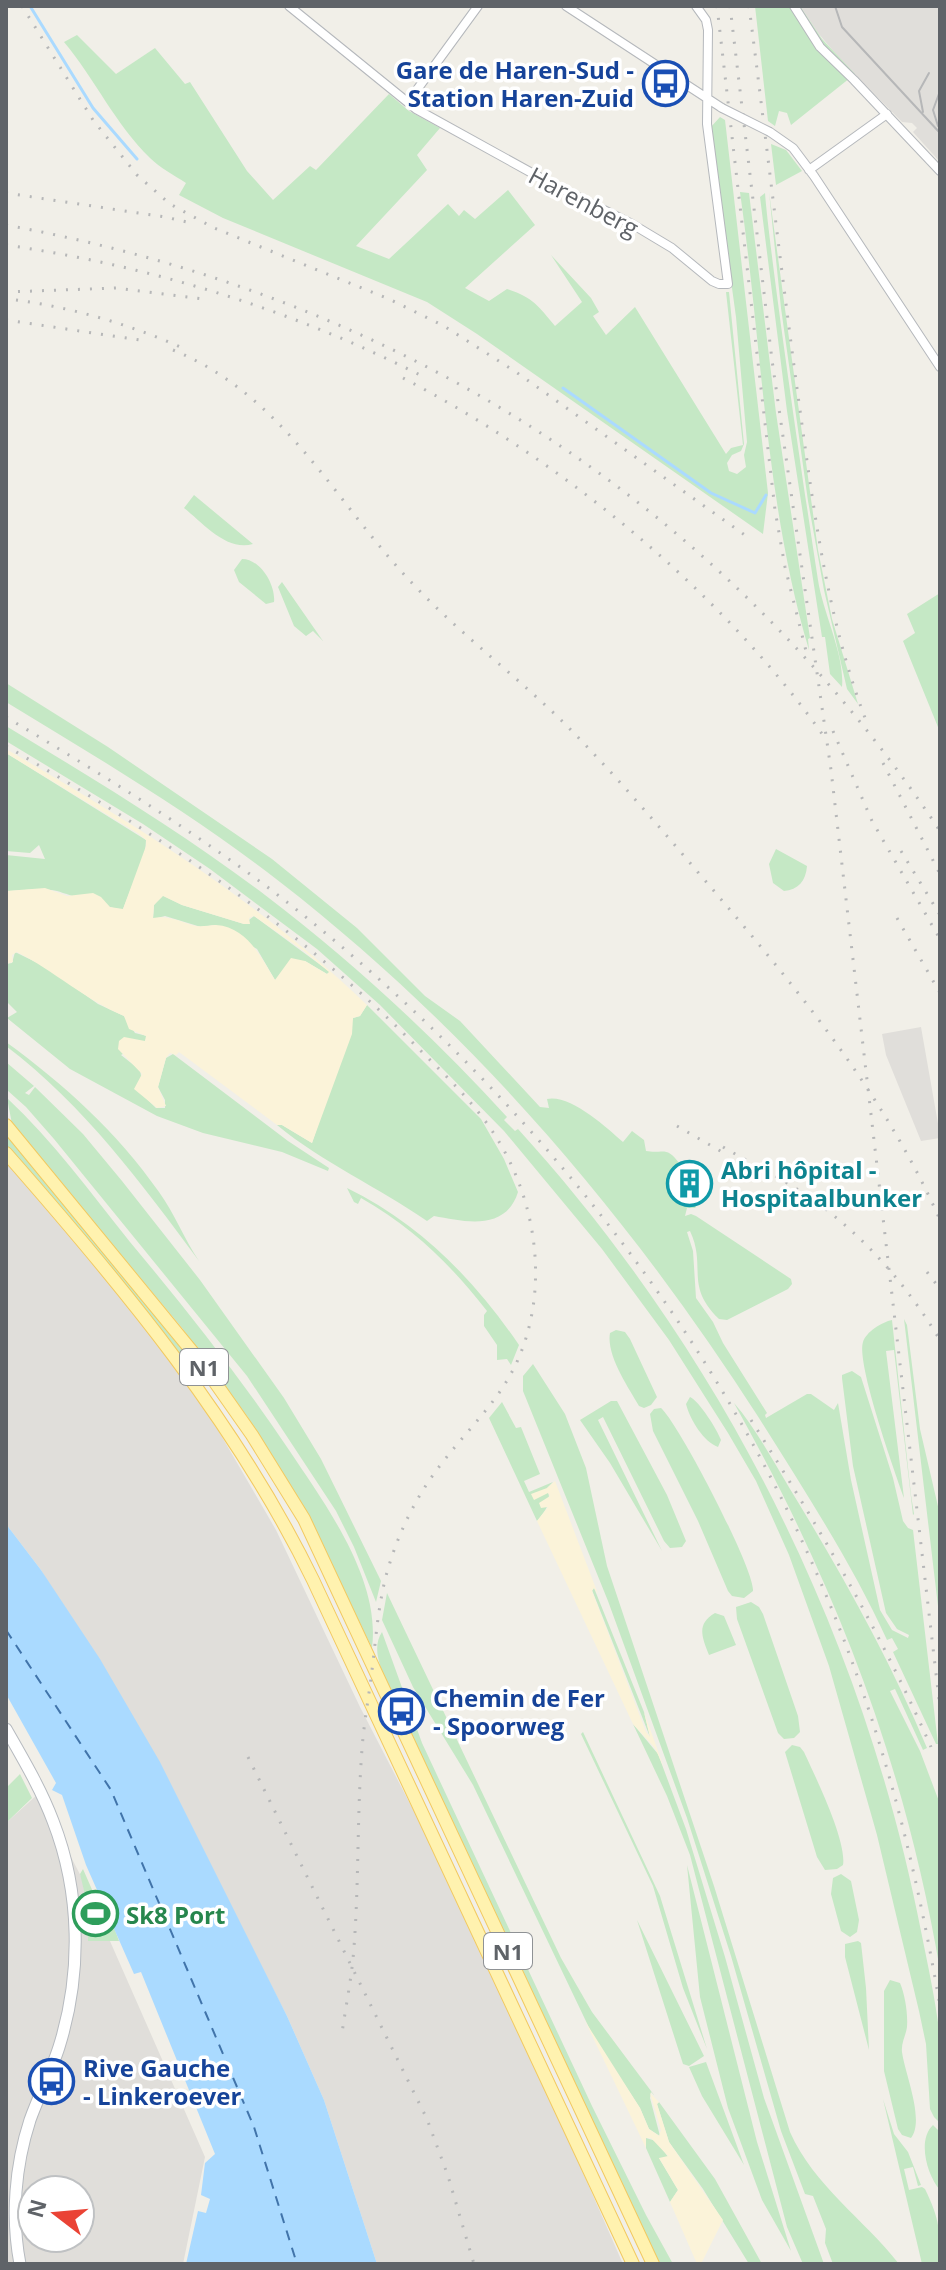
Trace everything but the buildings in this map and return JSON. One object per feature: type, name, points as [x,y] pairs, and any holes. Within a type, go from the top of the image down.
[{"type":"main road","name":"N1","points":[[6,1125],[200,1361],[252,1435],[304,1519],[653,2264]]},
{"type":"main road","name":"N1","points":[[6,1153],[180,1364],[229,1432],[275,1506],[342,1640],[633,2264]]},
{"type":"main road","points":[[6,1729],[56,1829],[68,1873],[76,1931],[74,1979],[67,2020],[30,2120],[18,2173],[15,2212],[20,2264]]},
{"type":"street","name":"Harenberg","points":[[289,6],[434,120],[632,224],[672,248],[719,284],[728,284],[707,124],[707,99]]},
{"type":"street","points":[[408,102],[478,6]]},
{"type":"street","points":[[566,6],[707,99],[786,141],[809,170],[940,367]]},
{"type":"street","points":[[696,6],[706,20],[708,30],[707,99]]},
{"type":"street","points":[[794,6],[820,47],[940,171]]},
{"type":"street","points":[[809,170],[887,114]]},
{"type":"shaded area","points":[[800,6],[940,6],[940,162],[913,132],[917,128],[912,123],[902,122],[841,60]]},
{"type":"shaded area","points":[[921,1027],[940,1138],[921,1141],[886,1055],[882,1034]]},
{"type":"shaded area","points":[[6,1162],[123,1299],[207,1411],[276,1530],[524,2038],[623,2264],[377,2264],[324,2100],[287,2016],[41,1570],[6,1524]]},
{"type":"shaded area","points":[[38,1794],[84,1882],[205,2157],[183,2264],[6,2264],[6,1823]]},
{"type":"green space","points":[[755,6],[800,6],[822,39],[855,74],[791,125],[787,113],[779,111],[775,126],[768,121]]},
{"type":"green space","points":[[77,35],[116,74],[155,48],[185,84],[190,82],[247,171],[273,200],[310,166],[316,170],[389,94],[409,111],[440,128],[417,155],[427,170],[356,246],[389,259],[448,204],[459,216],[464,210],[475,219],[508,190],[535,225],[465,288],[489,301],[507,289],[516,292],[535,303],[555,326],[582,302],[551,255],[591,298],[599,312],[593,316],[606,335],[635,307],[726,454],[731,448],[743,445],[726,292],[729,292],[744,444],[741,451],[732,455],[727,463],[729,471],[737,474],[746,467],[744,455],[747,442],[736,317],[710,128],[720,117],[725,120],[768,493],[763,534],[427,302],[223,218],[179,195],[186,183],[158,165],[138,145],[64,42]]},
{"type":"green space","points":[[771,144],[786,150],[802,171],[776,185]]},
{"type":"green space","points":[[740,192],[749,193],[776,413],[810,638],[809,650],[794,594],[774,480]]},
{"type":"green space","points":[[769,192],[818,550],[832,619],[858,704],[847,689],[824,590],[808,501],[781,308]]},
{"type":"green space","points":[[765,193],[818,580],[840,661],[842,687],[830,674],[825,637],[822,637],[787,411],[760,197]]},
{"type":"green space","points":[[194,495],[253,544],[234,544],[207,528],[184,508]]},
{"type":"green space","points":[[242,559],[255,563],[266,574],[273,589],[274,602],[266,604],[239,582],[234,570]]},
{"type":"green space","points":[[282,582],[323,641],[313,631],[306,636],[294,626],[278,587]]},
{"type":"green space","points":[[940,593],[940,732],[903,641],[915,633],[907,614]]},
{"type":"green space","points":[[6,683],[108,747],[272,859],[357,928],[425,996],[460,1021],[540,1107],[549,1108],[547,1099],[566,1102],[587,1113],[623,1142],[632,1131],[644,1140],[646,1151],[671,1154],[680,1164],[670,1182],[701,1200],[695,1208],[687,1208],[685,1216],[696,1216],[791,1279],[788,1289],[727,1320],[719,1319],[702,1296],[695,1244],[690,1231],[687,1232],[693,1251],[696,1298],[767,1413],[766,1418],[807,1394],[834,1410],[838,1403],[851,1480],[880,1610],[892,1630],[908,1638],[909,1635],[897,1629],[886,1613],[853,1466],[842,1375],[852,1371],[861,1377],[893,1478],[903,1521],[913,1530],[938,1744],[893,1652],[898,1649],[892,1638],[887,1640],[843,1555],[759,1418],[656,1269],[542,1129],[481,1063],[350,939],[214,834],[146,788],[6,702]]},
{"type":"green space","points":[[6,726],[202,850],[297,920],[391,1000],[507,1117],[504,1120],[515,1131],[518,1129],[592,1216],[659,1307],[720,1403],[774,1502],[822,1605],[862,1711],[895,1820],[932,1984],[941,2048],[940,2123],[930,2109],[926,2044],[877,1835],[829,1666],[789,1555],[756,1481],[669,1340],[602,1249],[504,1131],[380,1005],[317,949],[210,869],[143,824],[6,741]]},
{"type":"green space","points":[[6,753],[146,840],[145,853],[123,909],[51,890],[6,891],[6,855],[45,859],[39,845],[30,853],[6,851]]},
{"type":"green space","points":[[776,849],[807,866],[803,880],[793,889],[784,891],[773,883],[769,864]]},
{"type":"green space","points":[[162,895],[182,905],[244,924],[254,916],[330,972],[327,974],[305,961],[275,980],[257,949],[215,925],[201,927],[165,916],[153,919],[154,905]]},
{"type":"green space","points":[[15,952],[46,967],[98,1004],[124,1016],[135,1033],[147,1036],[145,1041],[121,1055],[140,1070],[145,1097],[156,1108],[165,1108],[165,1100],[158,1087],[166,1058],[173,1054],[329,1168],[328,1171],[282,1152],[203,1133],[157,1116],[70,1069],[7,1018],[17,1012],[6,1001],[6,964],[12,963]]},
{"type":"green space","points":[[367,1005],[481,1119],[504,1159],[518,1192],[504,1213],[484,1221],[434,1216],[427,1221],[313,1151],[277,1125],[312,1143],[353,1018],[360,1016]]},
{"type":"green space","points":[[6,1042],[49,1075],[126,1149],[165,1200],[199,1261],[110,1147],[61,1094],[6,1046]]},
{"type":"green space","points":[[6,1062],[34,1086],[25,1093],[29,1095],[35,1087],[83,1134],[122,1181],[200,1280],[284,1398],[321,1459],[381,1581],[376,1602],[336,1511],[247,1376],[54,1139],[7,1090]]},
{"type":"green space","points":[[7,1098],[56,1150],[192,1318],[303,1471],[333,1518],[359,1569],[368,1596],[372,1648],[316,1532],[247,1416],[182,1328],[12,1124]]},
{"type":"green space","points":[[6,1133],[175,1335],[209,1386],[201,1385],[6,1148]]},
{"type":"green space","points":[[347,1188],[398,1218],[464,1276],[519,1345],[511,1365],[507,1359],[497,1360],[497,1345],[484,1326],[487,1311],[459,1277],[398,1222],[361,1198],[358,1204],[354,1202]]},
{"type":"green space","points":[[904,1319],[920,1429],[940,1515],[940,1623]]},
{"type":"green space","points":[[892,1320],[913,1515],[894,1350],[886,1351],[904,1498],[878,1418],[862,1354],[867,1335],[879,1325]]},
{"type":"green space","points":[[616,1330],[625,1332],[630,1339],[657,1397],[644,1408],[639,1406],[611,1351],[610,1333]]},
{"type":"green space","points":[[533,1364],[565,1414],[586,1468],[607,1566],[714,1886],[790,2132],[812,2169],[899,2264],[833,2264],[825,2243],[826,2229],[813,2196],[805,2194],[781,2131],[731,1956],[687,1818],[608,1601],[523,1391],[523,1376]]},
{"type":"green space","points":[[690,1397],[703,1409],[716,1429],[721,1440],[718,1447],[694,1423],[686,1404]]},
{"type":"green space","points":[[611,1401],[617,1401],[667,1495],[686,1541],[682,1547],[670,1548],[664,1541],[603,1417],[598,1420],[662,1551],[610,1463],[580,1420]]},
{"type":"green space","points":[[502,1402],[516,1428],[521,1427],[540,1474],[524,1481],[529,1492],[553,1482],[547,1488],[548,1505],[537,1521],[489,1418]]},
{"type":"green space","points":[[734,1403],[764,1444],[846,1584],[897,1681],[927,1748],[923,1750],[895,1689],[890,1691],[920,1751],[940,1804],[940,1970],[907,1820],[862,1678],[804,1539]]},
{"type":"green space","points":[[661,1408],[699,1467],[730,1528],[753,1591],[744,1598],[732,1596],[728,1591],[698,1521],[653,1431],[650,1414],[654,1409]]},
{"type":"green space","points":[[594,1588],[644,1712],[650,1737],[592,1590]]},
{"type":"green space","points":[[387,1593],[561,1958],[592,2012],[654,2095],[651,2092],[650,2098],[660,2136],[649,2129],[640,2108],[594,2038],[473,1785],[413,1687],[382,1620]]},
{"type":"green space","points":[[751,1602],[763,1614],[798,1716],[800,1732],[794,1738],[784,1739],[778,1733],[737,1619],[736,1607]]},
{"type":"green space","points":[[715,1613],[724,1616],[736,1645],[709,1655],[702,1631],[705,1622]]},
{"type":"green space","points":[[382,1632],[422,1743],[592,2106],[673,2264],[659,2264],[385,1677],[377,1649]]},
{"type":"green space","points":[[633,1724],[658,1754],[686,1829],[764,2098],[824,2264],[803,2264],[787,2227],[690,1855],[667,1796]]},
{"type":"green space","points":[[583,1732],[660,1896],[707,2049],[683,1988],[653,1886],[581,1734]]},
{"type":"green space","points":[[792,1745],[804,1752],[835,1825],[843,1854],[843,1865],[837,1869],[825,1870],[817,1857],[785,1752]]},
{"type":"green space","points":[[20,1774],[32,1798],[6,1823],[6,1788]]},
{"type":"green space","points":[[687,1865],[757,2142],[791,2251],[762,2200],[728,2108],[700,1997]]},
{"type":"green space","name":"Sk8 Port","points":[[83,1869],[107,1924],[112,1922],[119,1941],[88,1941],[87,1903],[80,1874]]},
{"type":"green space","points":[[841,1874],[851,1881],[859,1920],[857,1932],[850,1937],[841,1931],[831,1894],[833,1878]]},
{"type":"green space","points":[[637,1920],[704,2056],[689,2066],[683,2064]]},
{"type":"green space","points":[[861,1943],[866,1988],[869,2050],[845,1957],[845,1944]]},
{"type":"green space","points":[[890,1980],[900,1983],[907,2010],[902,2052],[915,2109],[915,2130],[911,2138],[902,2135],[898,2129],[884,2071],[884,1991]]},
{"type":"green space","points":[[706,2062],[744,2165],[702,2096],[689,2067]]},
{"type":"green space","points":[[883,2099],[894,2134],[908,2152],[921,2185],[918,2186],[913,2167],[904,2169],[909,2190],[925,2189],[934,2209],[940,2264],[922,2264]]},
{"type":"green space","points":[[659,2102],[715,2179],[762,2264],[749,2264],[703,2189],[669,2142],[657,2104]]},
{"type":"green space","points":[[933,2125],[940,2132],[940,2190],[931,2176],[926,2158],[926,2139]]},
{"type":"green space","points":[[646,2138],[656,2141],[669,2158],[659,2158],[678,2190],[670,2202],[646,2148]]},
{"type":"sand","points":[[6,749],[148,835],[240,898],[326,967],[367,1005],[360,1016],[353,1018],[352,1034],[312,1143],[277,1125],[179,1052],[176,1055],[170,1053],[166,1058],[158,1087],[166,1106],[157,1108],[134,1089],[142,1074],[118,1049],[119,1041],[124,1037],[145,1041],[146,1036],[129,1029],[124,1016],[17,952],[12,955],[13,962],[6,964],[6,891],[45,888],[67,896],[93,893],[110,907],[123,909],[146,840],[6,753]],"holes":[[[163,896],[244,924],[250,924],[249,918],[254,916],[329,972],[327,974],[305,961],[291,958],[275,980],[252,945],[236,931],[216,925],[196,926],[169,918],[153,918],[154,905]]]},
{"type":"sand","points":[[555,1481],[598,1594],[594,1588],[592,1591],[646,1732],[650,1737],[644,1712],[664,1768],[655,1748],[633,1724],[537,1521],[548,1507],[541,1508],[539,1503],[550,1496],[548,1493],[534,1500],[531,1494]]},
{"type":"sand","points":[[585,2021],[640,2108],[649,2129],[659,2136],[661,2130],[650,2093],[659,2102],[657,2104],[669,2142],[723,2220],[701,2264],[697,2264],[670,2202],[678,2190],[659,2158],[668,2156],[651,2138],[646,2138],[646,2148]]},
{"type":"water","points":[[6,1524],[41,1570],[100,1659],[160,1762],[287,2016],[324,2100],[377,2264],[186,2264],[198,2211],[206,2213],[210,2199],[201,2195],[205,2163],[215,2154],[141,1972],[134,1974],[86,1865],[62,1795],[52,1790],[56,1783],[6,1694]]},
{"type":"waterway","points":[[30,6],[93,108],[137,159]]},
{"type":"waterway","points":[[563,388],[711,493],[755,513],[766,495]]},
{"type":"ferry route","points":[[6,1630],[111,1790],[254,2127],[297,2264]]},
{"type":"tram line","points":[[835,6],[842,27],[940,133]]},
{"type":"tram line","points":[[923,112],[919,91],[929,73]]},
{"type":"tram line","points":[[938,126],[933,110],[940,91]]},
{"type":"railway","points":[[22,6],[93,120],[137,175],[170,204],[214,228],[389,299],[444,326],[516,372],[749,538]]},
{"type":"railway","points":[[717,6],[775,510],[785,567],[807,655]]},
{"type":"railway","points":[[730,6],[772,360],[831,770],[940,1708]]},
{"type":"railway","points":[[749,6],[792,353],[817,525],[842,645],[867,723]]},
{"type":"railway","points":[[6,193],[191,223]]},
{"type":"railway","points":[[6,225],[149,258],[286,303],[415,361],[537,430],[650,512],[756,606],[852,713],[940,831]]},
{"type":"railway","points":[[6,245],[114,265],[220,294],[324,331],[424,377]]},
{"type":"railway","points":[[6,292],[116,288],[204,299]]},
{"type":"railway","points":[[16,300],[102,318],[185,349]]},
{"type":"railway","points":[[6,320],[140,340]]},
{"type":"railway","points":[[173,350],[212,370],[246,394],[277,422],[412,583],[601,761],[806,1003],[893,1129],[940,1220]]},
{"type":"railway","points":[[403,378],[521,448],[635,534],[738,632],[784,684],[825,738]]},
{"type":"railway","points":[[6,717],[206,843],[270,889],[367,968],[458,1054],[544,1146],[623,1244],[695,1347],[759,1455],[814,1568],[860,1684],[897,1803],[940,2006]]},
{"type":"railway","points":[[833,731],[872,821],[940,939]]},
{"type":"railway","points":[[6,746],[115,812],[221,882],[321,959],[369,1001],[449,1079],[480,1114],[509,1161],[526,1206],[532,1229],[536,1276],[530,1323],[523,1346],[506,1383],[442,1463],[416,1502],[390,1561],[383,1588],[363,1739],[354,1947],[342,2033]]},
{"type":"railway","points":[[883,763],[940,874]]},
{"type":"railway","points":[[901,851],[940,915]]},
{"type":"railway","points":[[897,918],[940,993]]},
{"type":"railway","points":[[677,1126],[729,1156]]},
{"type":"railway","points":[[723,1147],[793,1187],[844,1224],[896,1278],[940,1340]]},
{"type":"railway","points":[[927,1272],[940,1289]]},
{"type":"railway","points":[[751,1420],[847,1580],[931,1747]]},
{"type":"railway","points":[[248,1757],[427,2119],[448,2176],[474,2264]]},
{"type":"place","name":"Gare de Haren-Sud - Station Haren-Zuid","points":[[665,83]]},
{"type":"place","name":"Abri hôpital - Hospitaalbunker","points":[[690,1183]]},
{"type":"place","name":"Chemin de Fer - Spoorweg","points":[[402,1711]]},
{"type":"place","name":"Sk8 Port","points":[[95,1914]]},
{"type":"place","name":"Rive Gauche - Linkeroever","points":[[52,2081]]}]
